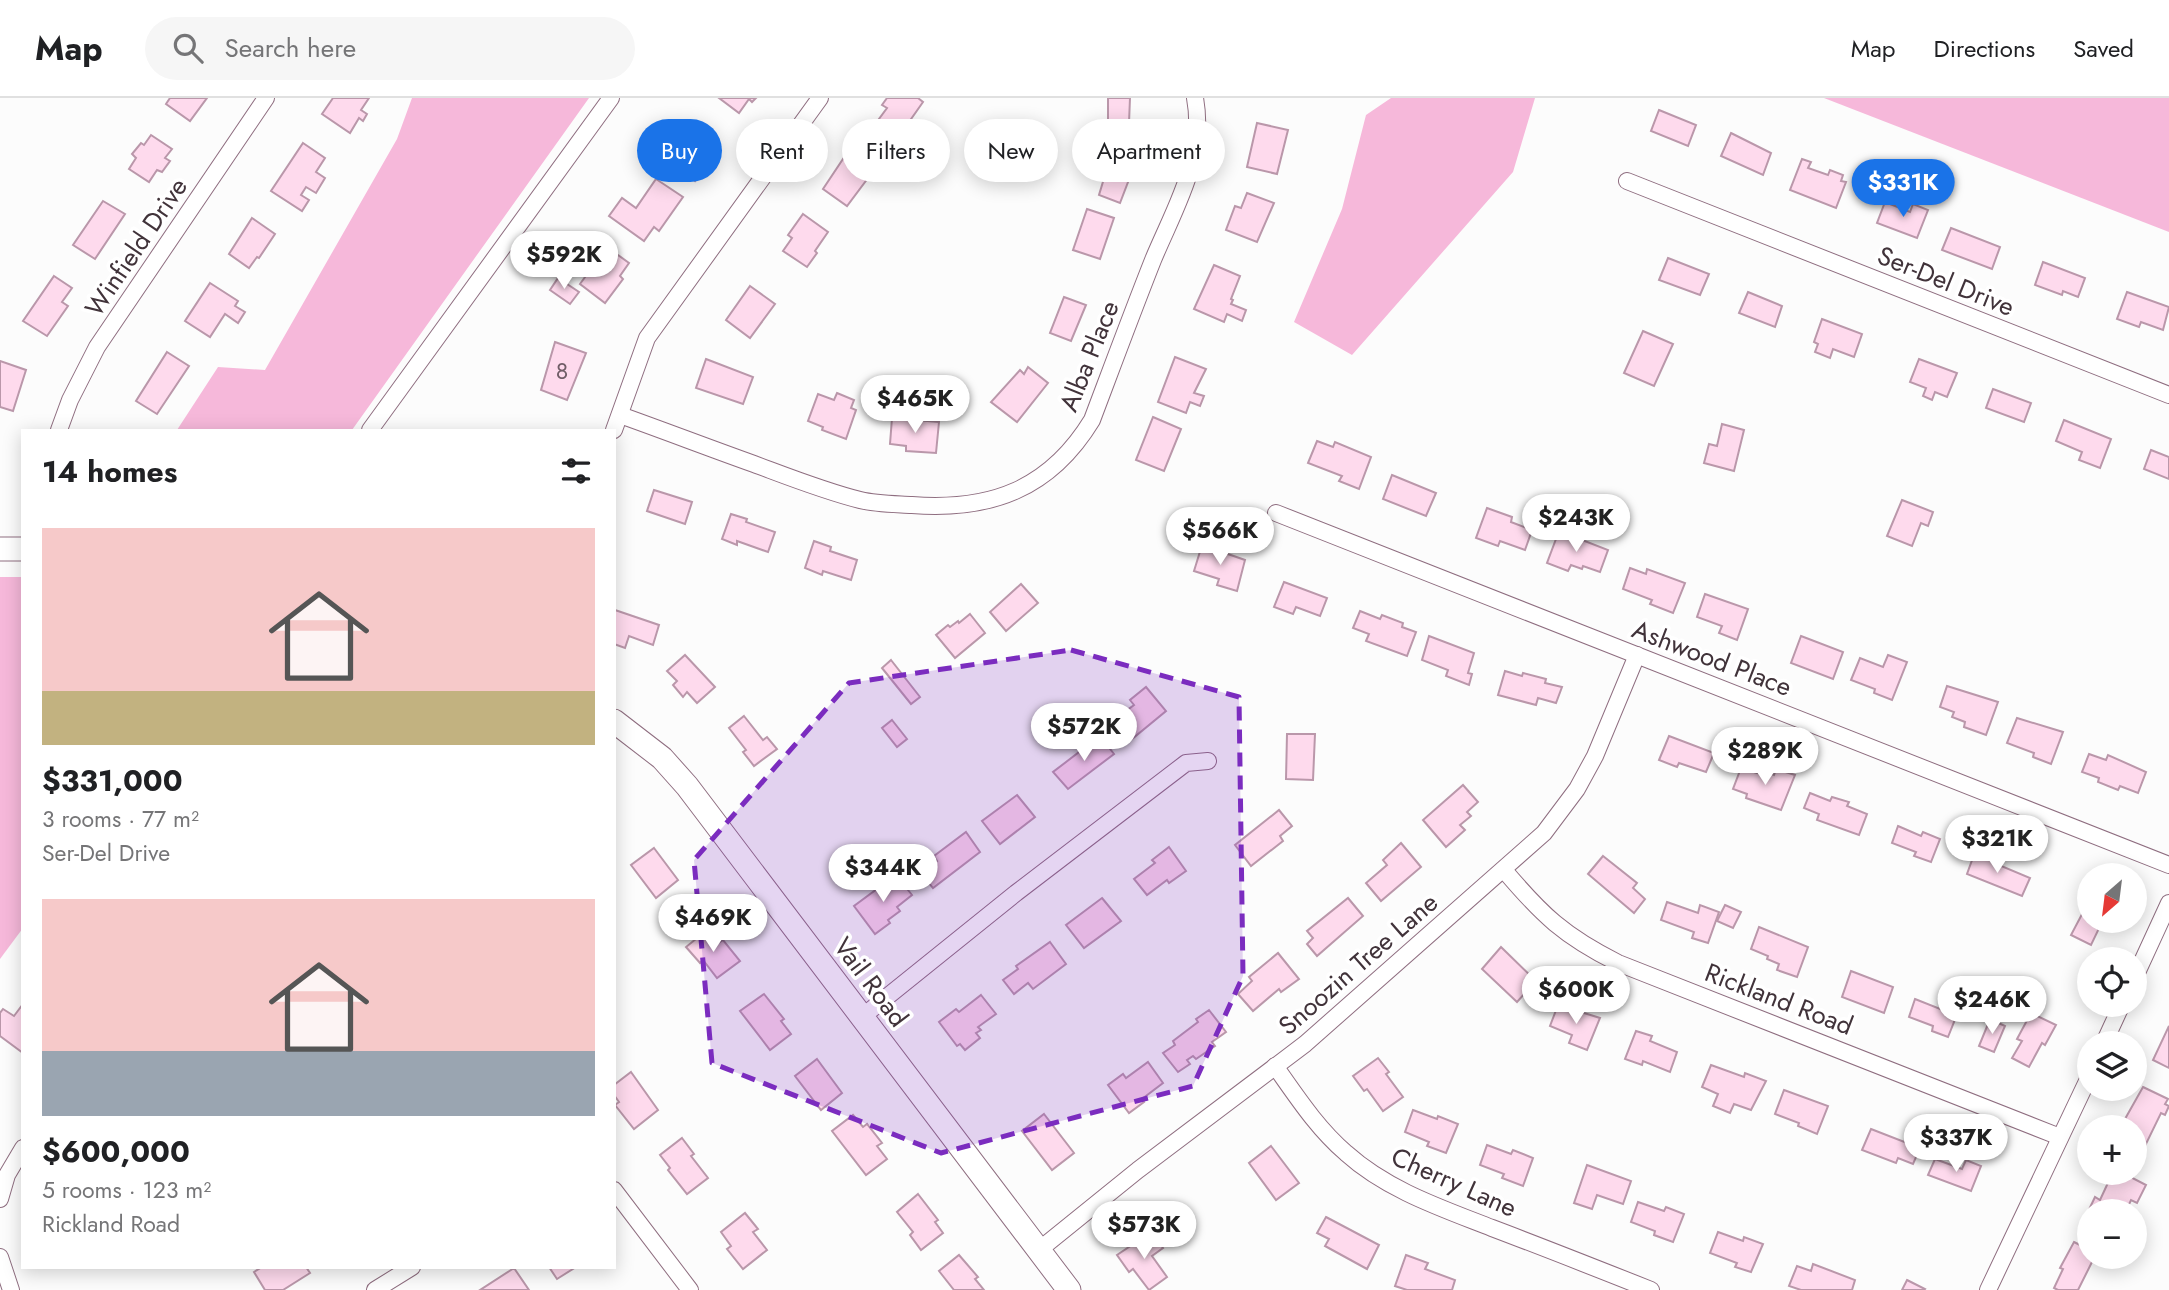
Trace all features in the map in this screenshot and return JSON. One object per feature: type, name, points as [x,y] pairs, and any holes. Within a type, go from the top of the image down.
[{"type":"street","name":"Winfield Drive","points":[[59,429],[70,400],[97,347],[266,98]]},
{"type":"street","points":[[371,429],[611,98]]},
{"type":"street","points":[[617,423],[647,338],[820,98]]},
{"type":"street","name":"Alba Place","points":[[617,423],[863,501],[949,507],[998,498],[1021,489],[1063,460],[1092,420],[1153,260],[1189,179],[1197,134],[1195,98]]},
{"type":"street","name":"Ser-Del Drive","points":[[1627,181],[2169,396]]},
{"type":"street","name":"Ashwood Place","points":[[1276,513],[2169,865]]},
{"type":"street","points":[[0,549],[21,549]]},
{"type":"street","name":"Snoozin Tree Lane","points":[[1039,1250],[1138,1170],[1275,1066],[1400,962],[1544,833],[1577,789],[1595,756],[1637,655]]},
{"type":"street","name":"Vail Road","points":[[616,723],[662,758],[687,786],[1069,1290]]},
{"type":"street","points":[[862,1017],[1016,892],[1186,763],[1208,761]]},
{"type":"street","name":"Rickland Road","points":[[1504,870],[1535,907],[1584,947],[1618,963],[2060,1137]]},
{"type":"street","points":[[2147,951],[2169,904]]},
{"type":"street","name":"Cherry Lane","points":[[1275,1066],[1304,1108],[1329,1137],[1377,1177],[1453,1212],[1651,1290]]},
{"type":"street","points":[[1988,1290],[2077,1101]]},
{"type":"street","points":[[0,1199],[7,1175],[21,1150]]},
{"type":"street","points":[[616,1193],[690,1290]]},
{"type":"street","points":[[0,1257],[11,1290]]},
{"type":"street","points":[[375,1290],[409,1269]]},
{"type":"highlighted area","points":[[1071,650],[1239,697],[1243,976],[1193,1086],[941,1153],[712,1063],[694,860],[849,683]]},
{"type":"shaded area","points":[[412,98],[589,98],[353,429],[178,429],[218,367],[265,370],[397,139]]},
{"type":"shaded area","points":[[1391,98],[1535,98],[1513,172],[1352,355],[1294,322],[1342,209],[1366,115]]},
{"type":"shaded area","points":[[1824,98],[2169,98],[2169,232]]},
{"type":"shaded area","points":[[0,577],[21,577],[21,931],[0,959]]},
{"type":"building","points":[[170,98],[207,98],[190,121],[166,104]]},
{"type":"building","points":[[333,98],[369,98],[361,110],[367,114],[363,121],[359,118],[350,133],[322,114]]},
{"type":"building","points":[[719,98],[756,98],[752,102],[749,99],[739,113]]},
{"type":"building","points":[[887,98],[918,98],[923,102],[911,119],[879,119],[887,108],[882,105]]},
{"type":"building","points":[[1108,98],[1130,98],[1129,119],[1108,119]]},
{"type":"building","points":[[1659,110],[1696,125],[1688,146],[1651,131]]},
{"type":"building","points":[[1257,123],[1288,130],[1277,174],[1247,167]]},
{"type":"building","points":[[1731,133],[1771,153],[1763,175],[1721,156]]},
{"type":"building","points":[[151,135],[172,149],[165,158],[170,161],[162,172],[157,170],[149,182],[129,169],[136,158],[132,154],[141,143],[144,145]]},
{"type":"building","points":[[303,143],[325,158],[316,172],[325,178],[316,193],[306,187],[301,195],[309,200],[302,211],[271,191]]},
{"type":"building","points":[[1802,159],[1811,162],[1808,168],[1828,175],[1830,170],[1843,175],[1841,181],[1846,182],[1836,208],[1790,190]]},
{"type":"building","points":[[842,160],[842,182],[865,182],[847,206],[823,189]]},
{"type":"building","points":[[654,182],[660,182],[683,197],[659,231],[654,227],[644,241],[609,216],[622,198],[636,208]]},
{"type":"building","points":[[1103,182],[1128,182],[1120,203],[1099,195]]},
{"type":"building","points":[[1247,193],[1274,203],[1257,242],[1226,230],[1235,206],[1241,208]]},
{"type":"building","points":[[103,201],[125,214],[95,259],[73,245]]},
{"type":"building","points":[[1885,202],[1910,212],[1913,204],[1928,210],[1917,238],[1877,223]]},
{"type":"building","points":[[1087,209],[1114,218],[1100,259],[1073,250]]},
{"type":"building","points":[[803,214],[828,232],[807,267],[783,251],[792,238],[788,235]]},
{"type":"building","points":[[252,218],[275,234],[249,268],[229,254]]},
{"type":"building","points":[[1951,228],[2000,247],[1992,269],[1942,250]]},
{"type":"building","points":[[607,247],[629,263],[620,276],[623,279],[605,303],[580,284]]},
{"type":"building","points":[[1668,258],[1709,274],[1700,295],[1659,280]]},
{"type":"building","points":[[2043,262],[2085,278],[2078,297],[2063,291],[2062,295],[2035,285]]},
{"type":"building","points":[[1214,265],[1240,276],[1231,304],[1246,310],[1242,321],[1227,314],[1224,322],[1194,309]]},
{"type":"building","points":[[54,276],[72,288],[62,302],[68,306],[47,336],[23,321]]},
{"type":"building","points":[[558,278],[579,292],[570,304],[550,290]]},
{"type":"building","points":[[210,283],[238,301],[235,306],[245,312],[238,323],[225,314],[210,337],[185,321]]},
{"type":"building","points":[[750,286],[775,304],[750,338],[726,320]]},
{"type":"building","points":[[1748,292],[1782,306],[1775,327],[1739,313]]},
{"type":"building","points":[[2127,292],[2169,307],[2163,330],[2141,322],[2139,327],[2117,319]]},
{"type":"building","points":[[1064,297],[1086,305],[1071,341],[1050,333]]},
{"type":"building","points":[[1822,319],[1862,334],[1854,357],[1833,349],[1830,358],[1815,352],[1818,344],[1814,342]]},
{"type":"building","points":[[1643,331],[1673,344],[1654,386],[1624,373]]},
{"type":"building","points":[[555,342],[586,353],[567,400],[541,390]]},
{"type":"building","points":[[167,352],[189,366],[157,414],[136,401]]},
{"type":"building","points":[[1175,357],[1206,369],[1194,393],[1204,396],[1200,406],[1190,402],[1186,413],[1158,402]]},
{"type":"building","points":[[706,359],[753,377],[743,404],[696,388]]},
{"type":"building","points":[[1919,359],[1957,373],[1947,397],[1935,392],[1932,400],[1923,396],[1926,388],[1910,382]]},
{"type":"building","points":[[0,361],[26,370],[13,411],[0,407]]},
{"type":"building","points":[[1028,367],[1048,383],[1017,422],[991,402],[1020,370],[1024,374]]},
{"type":"building","points":[[1993,389],[2031,403],[2024,422],[1986,408]]},
{"type":"building","points":[[837,393],[854,400],[851,408],[856,410],[846,439],[822,430],[823,427],[808,421],[818,394],[834,400]]},
{"type":"building","points":[[1153,417],[1181,429],[1164,471],[1136,460]]},
{"type":"building","points":[[892,418],[939,422],[936,453],[906,451],[906,446],[890,444]]},
{"type":"building","points":[[2064,420],[2111,439],[2100,468],[2079,460],[2082,452],[2056,441]]},
{"type":"building","points":[[1722,424],[1744,430],[1734,471],[1704,463],[1709,444],[1717,446]]},
{"type":"building","points":[[1317,441],[1333,447],[1335,442],[1371,457],[1359,489],[1339,481],[1342,476],[1308,463]]},
{"type":"building","points":[[2151,450],[2169,457],[2169,479],[2144,469]]},
{"type":"building","points":[[1392,475],[1436,493],[1426,516],[1383,499]]},
{"type":"building","points":[[654,490],[692,502],[685,524],[647,511]]},
{"type":"building","points":[[1902,500],[1933,512],[1928,526],[1921,523],[1912,546],[1887,536]]},
{"type":"building","points":[[1487,508],[1512,517],[1511,522],[1532,530],[1525,550],[1500,541],[1498,546],[1476,538]]},
{"type":"building","points":[[731,514],[775,532],[768,552],[737,541],[737,545],[722,539]]},
{"type":"building","points":[[1559,531],[1608,550],[1600,572],[1571,565],[1568,571],[1547,563]]},
{"type":"building","points":[[814,541],[831,547],[830,551],[857,560],[851,580],[823,571],[822,575],[805,568]]},
{"type":"building","points":[[1202,545],[1245,560],[1237,591],[1217,585],[1219,579],[1194,571]]},
{"type":"building","points":[[1630,568],[1646,574],[1647,569],[1685,583],[1673,613],[1650,604],[1652,600],[1623,589]]},
{"type":"building","points":[[1284,582],[1327,598],[1320,616],[1296,607],[1293,614],[1274,607]]},
{"type":"building","points":[[1021,584],[1038,603],[1006,631],[990,612]]},
{"type":"building","points":[[1705,594],[1748,609],[1737,640],[1719,633],[1722,626],[1697,617]]},
{"type":"building","points":[[616,610],[659,625],[653,645],[629,636],[625,648],[616,645]]},
{"type":"building","points":[[1360,611],[1380,619],[1382,615],[1403,623],[1402,627],[1416,632],[1407,656],[1366,641],[1369,634],[1353,628]]},
{"type":"building","points":[[970,614],[985,633],[955,658],[936,635],[948,625],[950,627],[958,621],[959,623]]},
{"type":"building","points":[[1429,636],[1474,653],[1468,673],[1472,674],[1469,685],[1446,676],[1448,670],[1422,660]]},
{"type":"building","points":[[1801,636],[1843,652],[1833,679],[1791,663]]},
{"type":"building","points":[[685,655],[715,687],[697,703],[687,692],[683,697],[673,685],[677,681],[667,671]]},
{"type":"building","points":[[1888,655],[1907,662],[1892,700],[1874,693],[1875,689],[1851,680],[1860,658],[1883,667]]},
{"type":"building","points":[[891,660],[920,697],[911,704],[882,668]]},
{"type":"building","points":[[1505,671],[1546,679],[1545,683],[1562,687],[1556,703],[1538,698],[1536,705],[1498,695]]},
{"type":"building","points":[[1947,686],[1998,702],[1986,735],[1964,727],[1965,722],[1952,717],[1954,712],[1940,707]]},
{"type":"building","points":[[1146,687],[1166,711],[1132,739],[1115,719],[1134,705],[1130,700]]},
{"type":"building","points":[[744,716],[763,740],[767,737],[777,749],[754,766],[743,752],[746,750],[729,728]]},
{"type":"building","points":[[2017,718],[2063,732],[2051,764],[2033,757],[2034,753],[2007,743]]},
{"type":"building","points":[[892,720],[907,739],[897,747],[882,728]]},
{"type":"building","points":[[1287,734],[1315,734],[1313,780],[1286,779]]},
{"type":"building","points":[[1100,736],[1114,754],[1068,789],[1053,772]]},
{"type":"building","points":[[1669,736],[1714,753],[1706,772],[1679,763],[1677,767],[1659,760]]},
{"type":"building","points":[[2089,754],[2106,760],[2108,755],[2146,772],[2138,793],[2120,786],[2118,790],[2098,782],[2099,778],[2082,772]]},
{"type":"building","points":[[1741,768],[1757,773],[1759,769],[1774,775],[1776,769],[1795,775],[1781,810],[1746,798],[1747,794],[1733,789]]},
{"type":"building","points":[[1463,785],[1478,802],[1467,812],[1471,816],[1460,825],[1465,830],[1446,847],[1423,820]]},
{"type":"building","points":[[1810,793],[1830,801],[1832,797],[1849,802],[1847,806],[1867,814],[1859,835],[1817,820],[1819,814],[1804,808]]},
{"type":"building","points":[[1017,795],[1035,817],[1000,844],[982,821]]},
{"type":"building","points":[[1279,810],[1292,826],[1280,836],[1283,841],[1251,866],[1235,845]]},
{"type":"building","points":[[1898,826],[1921,836],[1923,832],[1940,839],[1931,862],[1914,856],[1916,852],[1892,843]]},
{"type":"building","points":[[966,832],[980,852],[933,888],[921,873],[937,861],[934,856]]},
{"type":"building","points":[[1401,843],[1421,867],[1381,901],[1366,883],[1387,865],[1383,860]]},
{"type":"building","points":[[1169,847],[1186,871],[1169,883],[1167,880],[1147,895],[1134,879],[1155,863],[1152,860]]},
{"type":"building","points":[[654,848],[678,880],[656,898],[631,865]]},
{"type":"building","points":[[1975,852],[2030,878],[2022,896],[1967,874]]},
{"type":"building","points":[[1603,856],[1637,883],[1633,888],[1645,899],[1634,913],[1588,874]]},
{"type":"building","points":[[896,875],[912,895],[897,907],[900,911],[888,920],[890,923],[875,934],[854,906]]},
{"type":"building","points":[[1102,898],[1121,921],[1084,948],[1066,925]]},
{"type":"building","points":[[1348,898],[1363,916],[1317,956],[1307,944],[1313,938],[1307,931]]},
{"type":"building","points":[[1667,902],[1698,913],[1700,905],[1719,912],[1708,943],[1692,938],[1694,932],[1661,920]]},
{"type":"building","points":[[1725,905],[1741,912],[1733,928],[1717,921]]},
{"type":"building","points":[[2077,924],[2077,933],[2097,933],[2091,945],[2071,935]]},
{"type":"building","points":[[1759,927],[1808,947],[1797,977],[1777,970],[1779,964],[1751,949]]},
{"type":"building","points":[[707,930],[718,943],[723,940],[740,961],[717,978],[703,960],[700,963],[686,947]]},
{"type":"building","points":[[1050,942],[1066,964],[1033,989],[1028,983],[1014,994],[1003,980],[1018,969],[1016,966]]},
{"type":"building","points":[[1501,947],[1536,981],[1517,1002],[1482,969]]},
{"type":"building","points":[[1278,953],[1299,979],[1281,992],[1279,989],[1253,1011],[1238,994],[1252,981],[1249,977]]},
{"type":"building","points":[[1851,971],[1893,987],[1884,1013],[1842,997]]},
{"type":"building","points":[[764,994],[784,1019],[781,1021],[791,1034],[770,1050],[740,1011]]},
{"type":"building","points":[[981,995],[996,1014],[978,1027],[981,1030],[976,1033],[980,1038],[965,1050],[960,1044],[957,1046],[939,1022],[956,1009],[959,1012]]},
{"type":"building","points":[[1915,999],[1940,1009],[1941,1005],[1958,1012],[1948,1037],[1932,1031],[1933,1026],[1909,1017]]},
{"type":"building","points":[[1558,1005],[1600,1018],[1587,1050],[1569,1043],[1572,1035],[1550,1026]]},
{"type":"building","points":[[21,1007],[21,1052],[0,1036],[0,1013],[3,1009],[14,1016]]},
{"type":"building","points":[[1209,1010],[1226,1032],[1212,1042],[1215,1046],[1196,1059],[1193,1056],[1187,1060],[1190,1064],[1178,1072],[1163,1053],[1175,1045],[1173,1041]]},
{"type":"building","points":[[2031,1013],[2056,1025],[2029,1067],[2012,1058],[2022,1041],[2017,1039]]},
{"type":"building","points":[[1990,1019],[2005,1026],[1994,1052],[1979,1046]]},
{"type":"building","points":[[2169,1026],[2169,1068],[2153,1060]]},
{"type":"building","points":[[1636,1031],[1652,1036],[1650,1041],[1677,1052],[1670,1072],[1643,1061],[1642,1065],[1625,1059]]},
{"type":"building","points":[[1378,1058],[1403,1097],[1383,1111],[1367,1089],[1364,1091],[1353,1076]]},
{"type":"building","points":[[817,1059],[842,1093],[821,1110],[795,1076]]},
{"type":"building","points":[[1148,1062],[1163,1083],[1129,1113],[1108,1085],[1123,1074],[1126,1078]]},
{"type":"building","points":[[1711,1065],[1744,1077],[1745,1073],[1766,1081],[1751,1110],[1734,1104],[1730,1113],[1713,1106],[1718,1094],[1702,1087]]},
{"type":"building","points":[[631,1072],[658,1110],[634,1129],[616,1106],[619,1102],[616,1098],[616,1083]]},
{"type":"building","points":[[2147,1089],[2168,1099],[2165,1104],[2169,1106],[2165,1115],[2161,1113],[2147,1142],[2147,1115],[2127,1115],[2135,1101],[2147,1101]]},
{"type":"building","points":[[1784,1090],[1828,1106],[1817,1134],[1798,1126],[1799,1123],[1775,1114]]},
{"type":"building","points":[[1413,1110],[1458,1124],[1446,1153],[1427,1146],[1429,1142],[1405,1132]]},
{"type":"building","points":[[1044,1114],[1074,1153],[1052,1170],[1022,1131]]},
{"type":"building","points":[[853,1115],[863,1127],[867,1124],[882,1143],[877,1146],[887,1159],[866,1175],[832,1131]]},
{"type":"building","points":[[1871,1129],[1920,1148],[1913,1164],[1898,1158],[1896,1163],[1862,1150]]},
{"type":"building","points":[[682,1138],[694,1154],[691,1156],[708,1178],[687,1194],[660,1155]]},
{"type":"building","points":[[1487,1145],[1511,1154],[1513,1150],[1533,1158],[1523,1186],[1502,1178],[1504,1174],[1480,1165]]},
{"type":"building","points":[[1271,1146],[1299,1183],[1276,1200],[1249,1163]]},
{"type":"building","points":[[1935,1159],[1962,1169],[1966,1160],[1981,1166],[1971,1191],[1928,1175]]},
{"type":"building","points":[[1587,1165],[1631,1181],[1623,1204],[1597,1195],[1592,1209],[1574,1203]]},
{"type":"building","points":[[2107,1185],[2146,1185],[2139,1199],[2100,1199]]},
{"type":"building","points":[[918,1194],[938,1220],[935,1222],[943,1233],[921,1250],[910,1235],[913,1232],[897,1212]]},
{"type":"building","points":[[1638,1202],[1664,1211],[1666,1207],[1684,1214],[1673,1242],[1654,1235],[1655,1231],[1631,1222]]},
{"type":"building","points":[[745,1213],[758,1229],[753,1232],[767,1250],[743,1269],[727,1249],[731,1246],[721,1232]]},
{"type":"building","points":[[1326,1217],[1379,1245],[1367,1269],[1325,1246],[1329,1239],[1317,1233]]},
{"type":"building","points":[[1718,1232],[1743,1241],[1744,1237],[1763,1244],[1751,1272],[1735,1267],[1737,1263],[1710,1253]]},
{"type":"building","points":[[1152,1234],[1163,1248],[1152,1256],[1167,1277],[1149,1290],[1133,1269],[1129,1272],[1117,1255]]},
{"type":"building","points":[[2074,1242],[2077,1244],[2077,1269],[2088,1269],[2078,1290],[2054,1288],[2063,1269],[2060,1268]]},
{"type":"building","points":[[959,1255],[978,1277],[975,1279],[984,1290],[954,1290],[939,1271]]},
{"type":"building","points":[[1406,1255],[1428,1263],[1425,1269],[1455,1280],[1452,1290],[1407,1290],[1395,1286]]},
{"type":"building","points":[[1813,1264],[1855,1280],[1852,1290],[1801,1290],[1789,1286],[1797,1266],[1811,1271]]},
{"type":"building","points":[[259,1269],[307,1269],[310,1273],[283,1290],[265,1290],[254,1272]]},
{"type":"building","points":[[515,1269],[529,1290],[480,1290]]},
{"type":"building","points":[[550,1269],[573,1269],[557,1279]]},
{"type":"building","points":[[1907,1280],[1925,1289],[1902,1290]]}]
